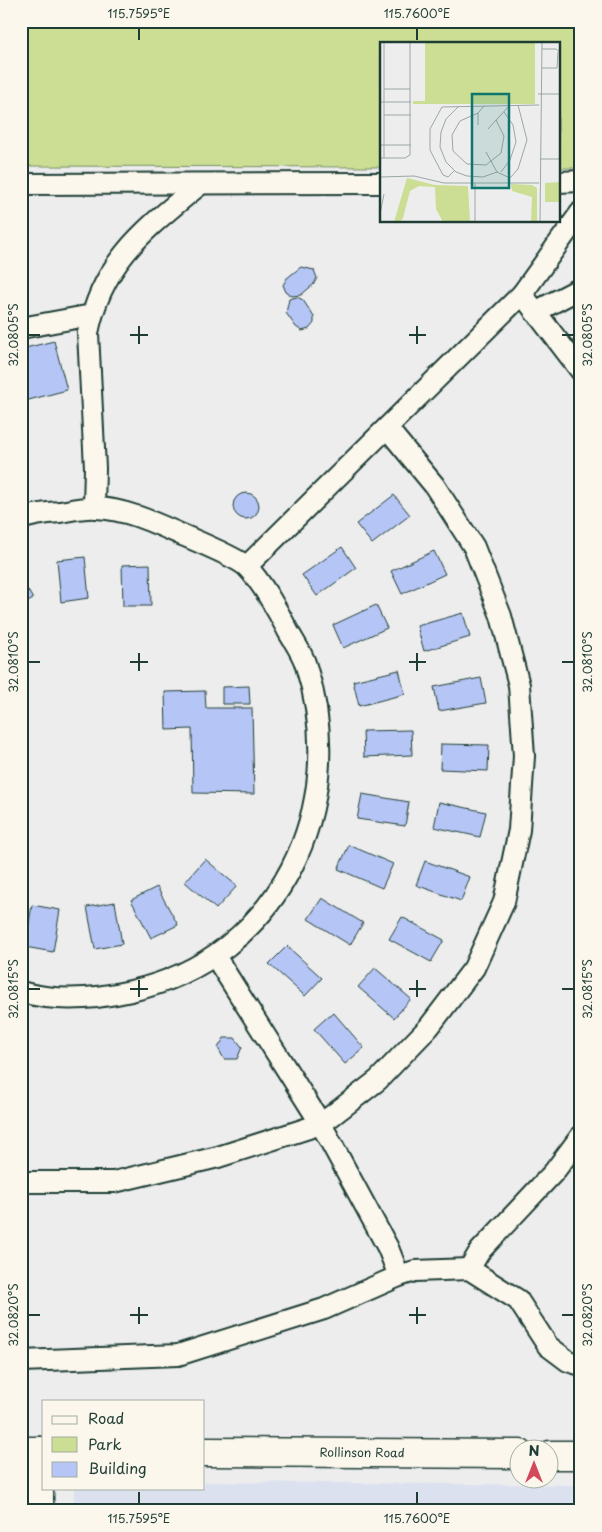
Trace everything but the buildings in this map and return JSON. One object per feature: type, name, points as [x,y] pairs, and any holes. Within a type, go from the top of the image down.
[{"type":"street","points":[[35,1451],[39,1511]]},
{"type":"street","name":"Rollinson Road","points":[[205,1452],[510,1454]]},
{"type":"street","points":[[560,1455],[581,1455]]},
{"type":"lane","points":[[560,182],[581,181]]},
{"type":"lane","points":[[21,184],[380,183]]},
{"type":"lane","points":[[94,508],[95,468],[88,333],[92,315],[104,283],[126,251],[150,226],[199,184]]},
{"type":"lane","points":[[246,566],[522,294],[581,212]]},
{"type":"lane","points":[[535,312],[581,288]]},
{"type":"lane","points":[[522,294],[581,372]]},
{"type":"lane","points":[[21,328],[92,315]]},
{"type":"lane","points":[[21,1182],[114,1182],[218,1157],[321,1124],[378,1080],[428,1027],[474,968],[504,902],[519,830],[524,756],[519,685],[501,616],[474,547],[434,485],[387,428]]},
{"type":"lane","points":[[21,518],[94,508],[120,511],[149,520],[246,566],[280,615],[306,665],[317,717],[320,772],[310,826],[288,876],[256,920],[215,956],[159,985],[98,998],[36,996],[21,992]]},
{"type":"lane","points":[[215,956],[321,1124],[388,1248],[399,1276]]},
{"type":"lane","points":[[469,1269],[480,1251],[554,1172],[581,1136]]},
{"type":"lane","points":[[21,1361],[178,1355],[324,1309],[399,1276],[415,1271],[469,1269],[518,1300],[548,1346],[568,1361],[581,1365]]},
{"type":"shaded area","points":[[205,1482],[510,1484],[510,1490],[560,1490],[560,1485],[581,1485],[581,1511],[74,1511],[74,1490],[205,1490]]},
{"type":"green space","points":[[21,21],[581,21],[581,168],[560,168],[560,42],[380,42],[380,167],[21,166]]}]
